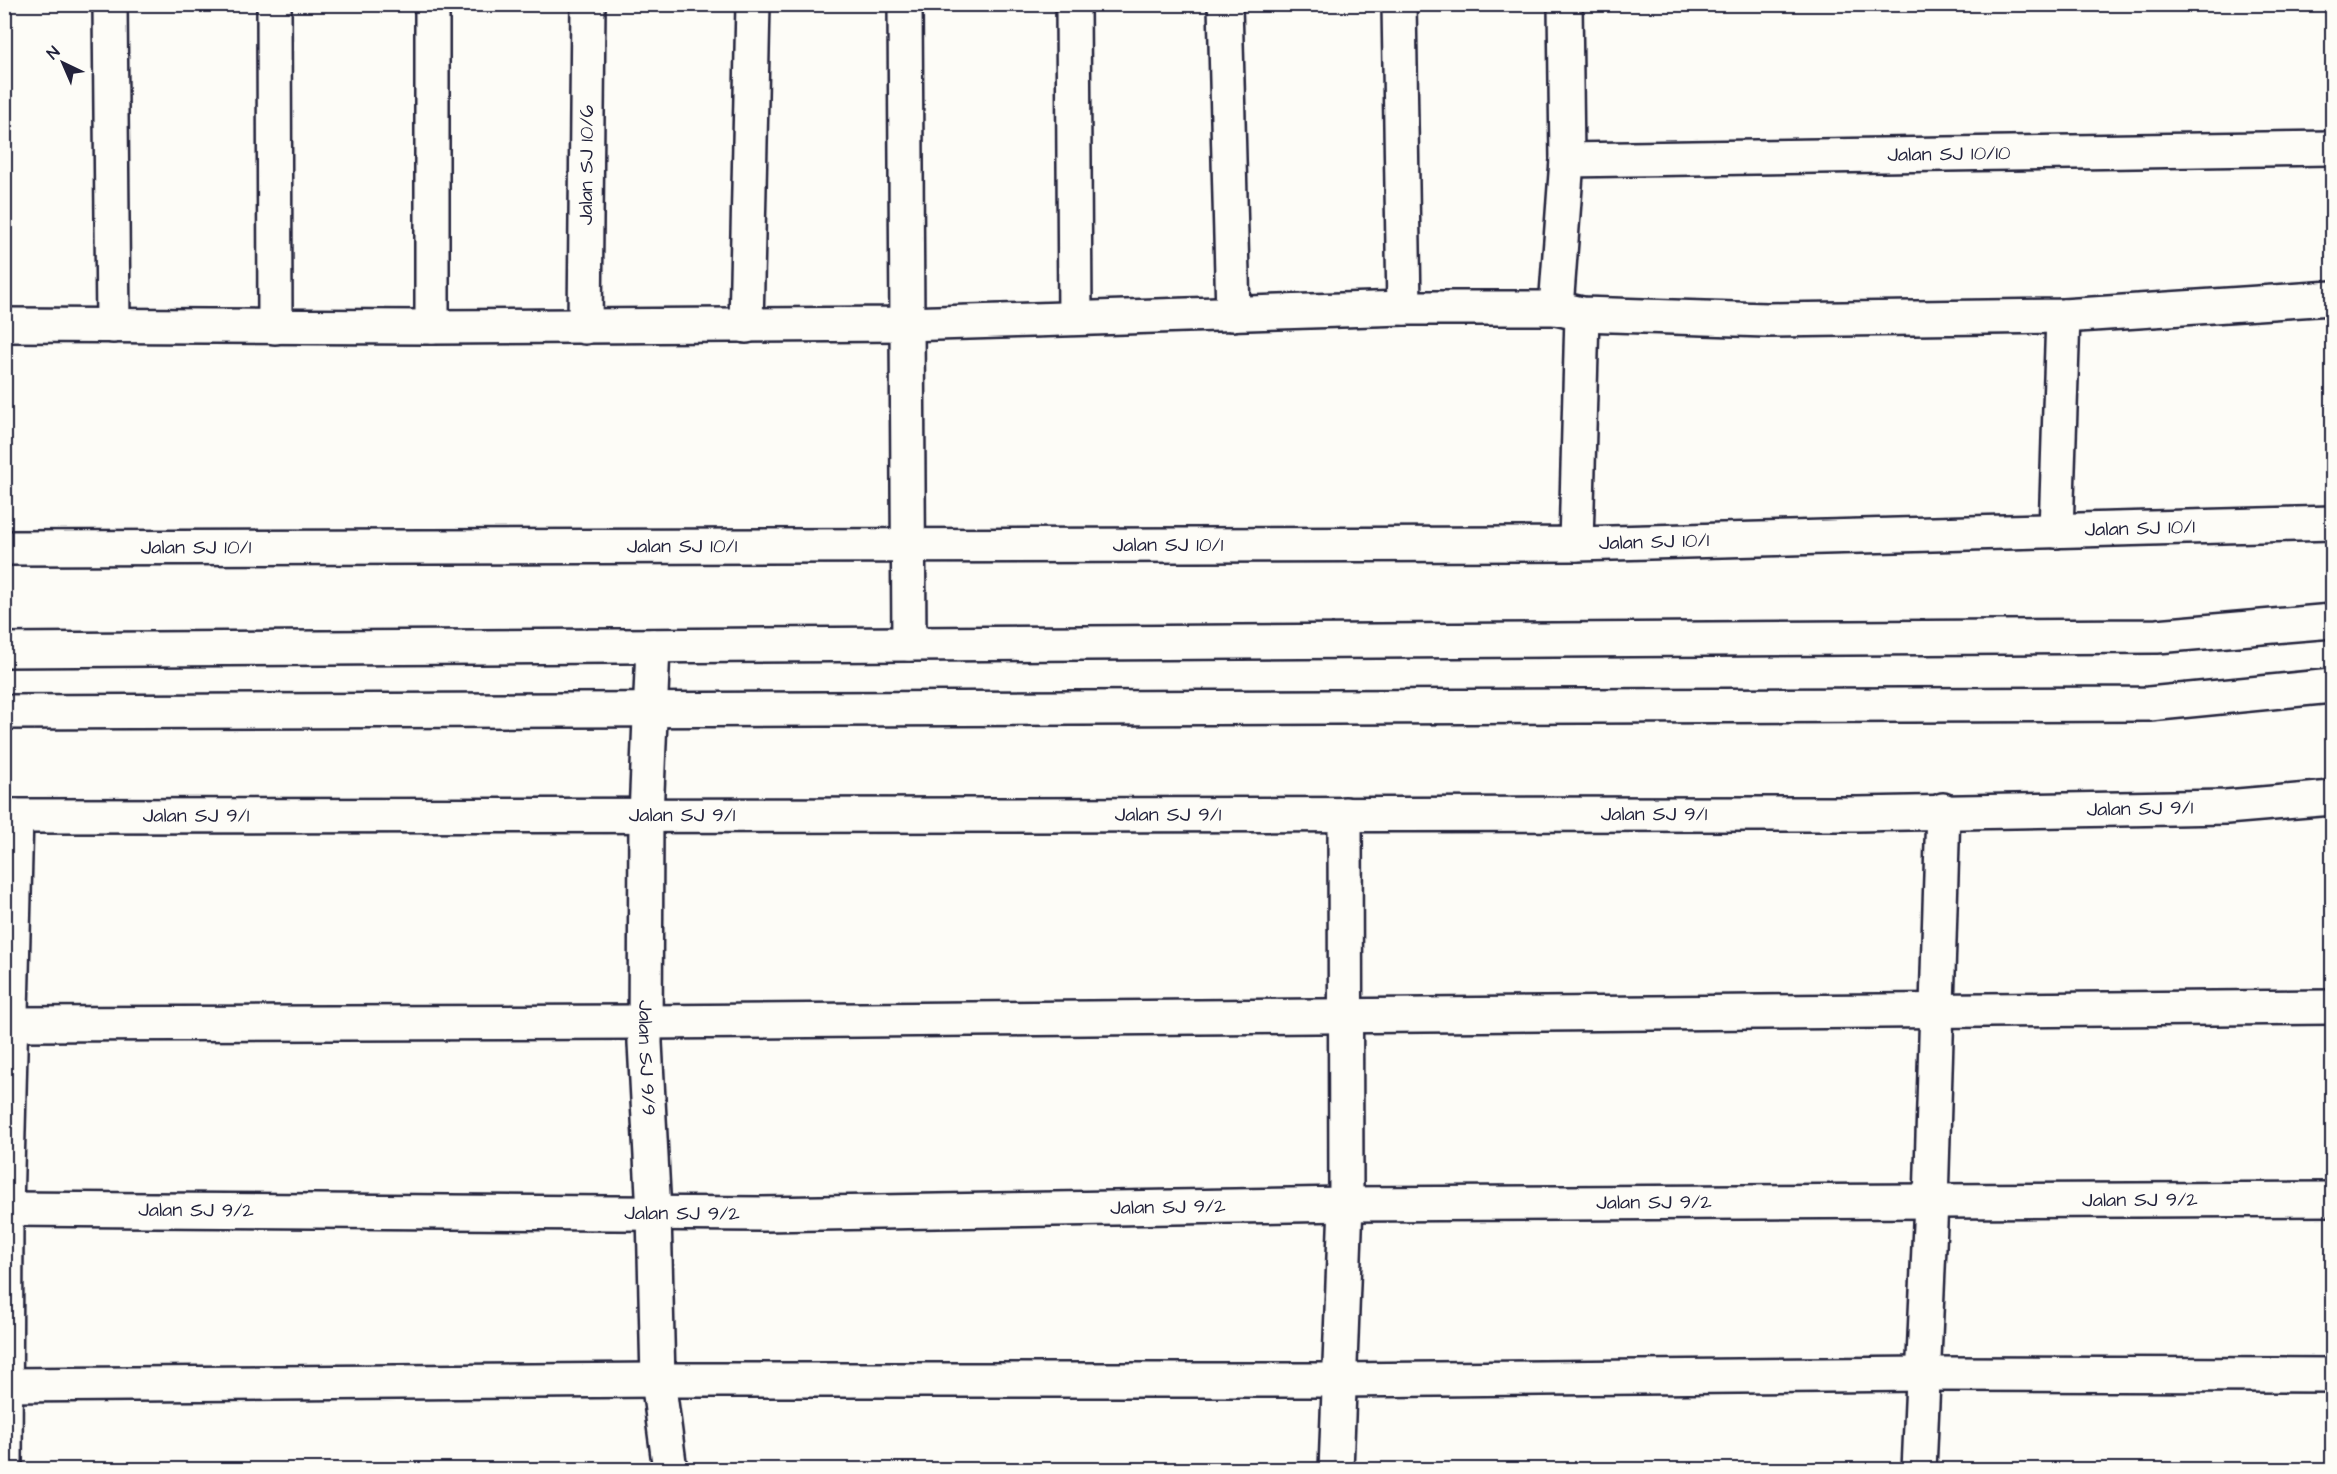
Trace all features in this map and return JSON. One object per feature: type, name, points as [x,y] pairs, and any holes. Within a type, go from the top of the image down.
[{"type":"street","points":[[110,4],[113,326]]},
{"type":"street","points":[[274,4],[275,327]]},
{"type":"street","points":[[432,4],[432,327]]},
{"type":"street","name":"Jalan SJ 10/6","points":[[585,327],[588,4]]},
{"type":"street","points":[[746,326],[753,4]]},
{"type":"street","points":[[904,4],[909,644]]},
{"type":"street","points":[[1073,4],[1075,318]]},
{"type":"street","points":[[1225,4],[1233,314]]},
{"type":"street","points":[[1399,4],[1404,308]]},
{"type":"street","points":[[1564,4],[1569,311],[1576,544]]},
{"type":"street","name":"Jalan SJ 10/10","points":[[1567,160],[2332,148]]},
{"type":"street","points":[[4,325],[746,326],[905,324],[1404,308],[1569,311],[1766,320],[2063,316],[2332,298]]},
{"type":"street","points":[[2056,531],[2063,316]]},
{"type":"street","name":"Jalan SJ 10/1","points":[[4,548],[1576,544],[2332,523]]},
{"type":"street","points":[[4,650],[2157,636],[2332,621]]},
{"type":"street","name":"Jalan SJ 9/9","points":[[653,646],[646,816],[645,1023],[654,1213],[657,1380],[670,1470]]},
{"type":"street","points":[[4,712],[2149,704],[2332,686]]},
{"type":"street","name":"Jalan SJ 9/1","points":[[10,816],[1857,814],[1943,810],[2226,807],[2332,798]]},
{"type":"street","points":[[1919,1470],[1938,1010],[1943,810]]},
{"type":"street","points":[[1336,1470],[1346,1204],[1345,813]]},
{"type":"street","points":[[5,1470],[5,1209],[10,816]]},
{"type":"street","points":[[8,1024],[645,1023],[2332,1007]]},
{"type":"street","name":"Jalan SJ 9/2","points":[[5,1209],[762,1214],[1346,1204],[2332,1199]]},
{"type":"street","points":[[5,1385],[657,1380],[1340,1380],[1924,1374],[2332,1375]]}]
